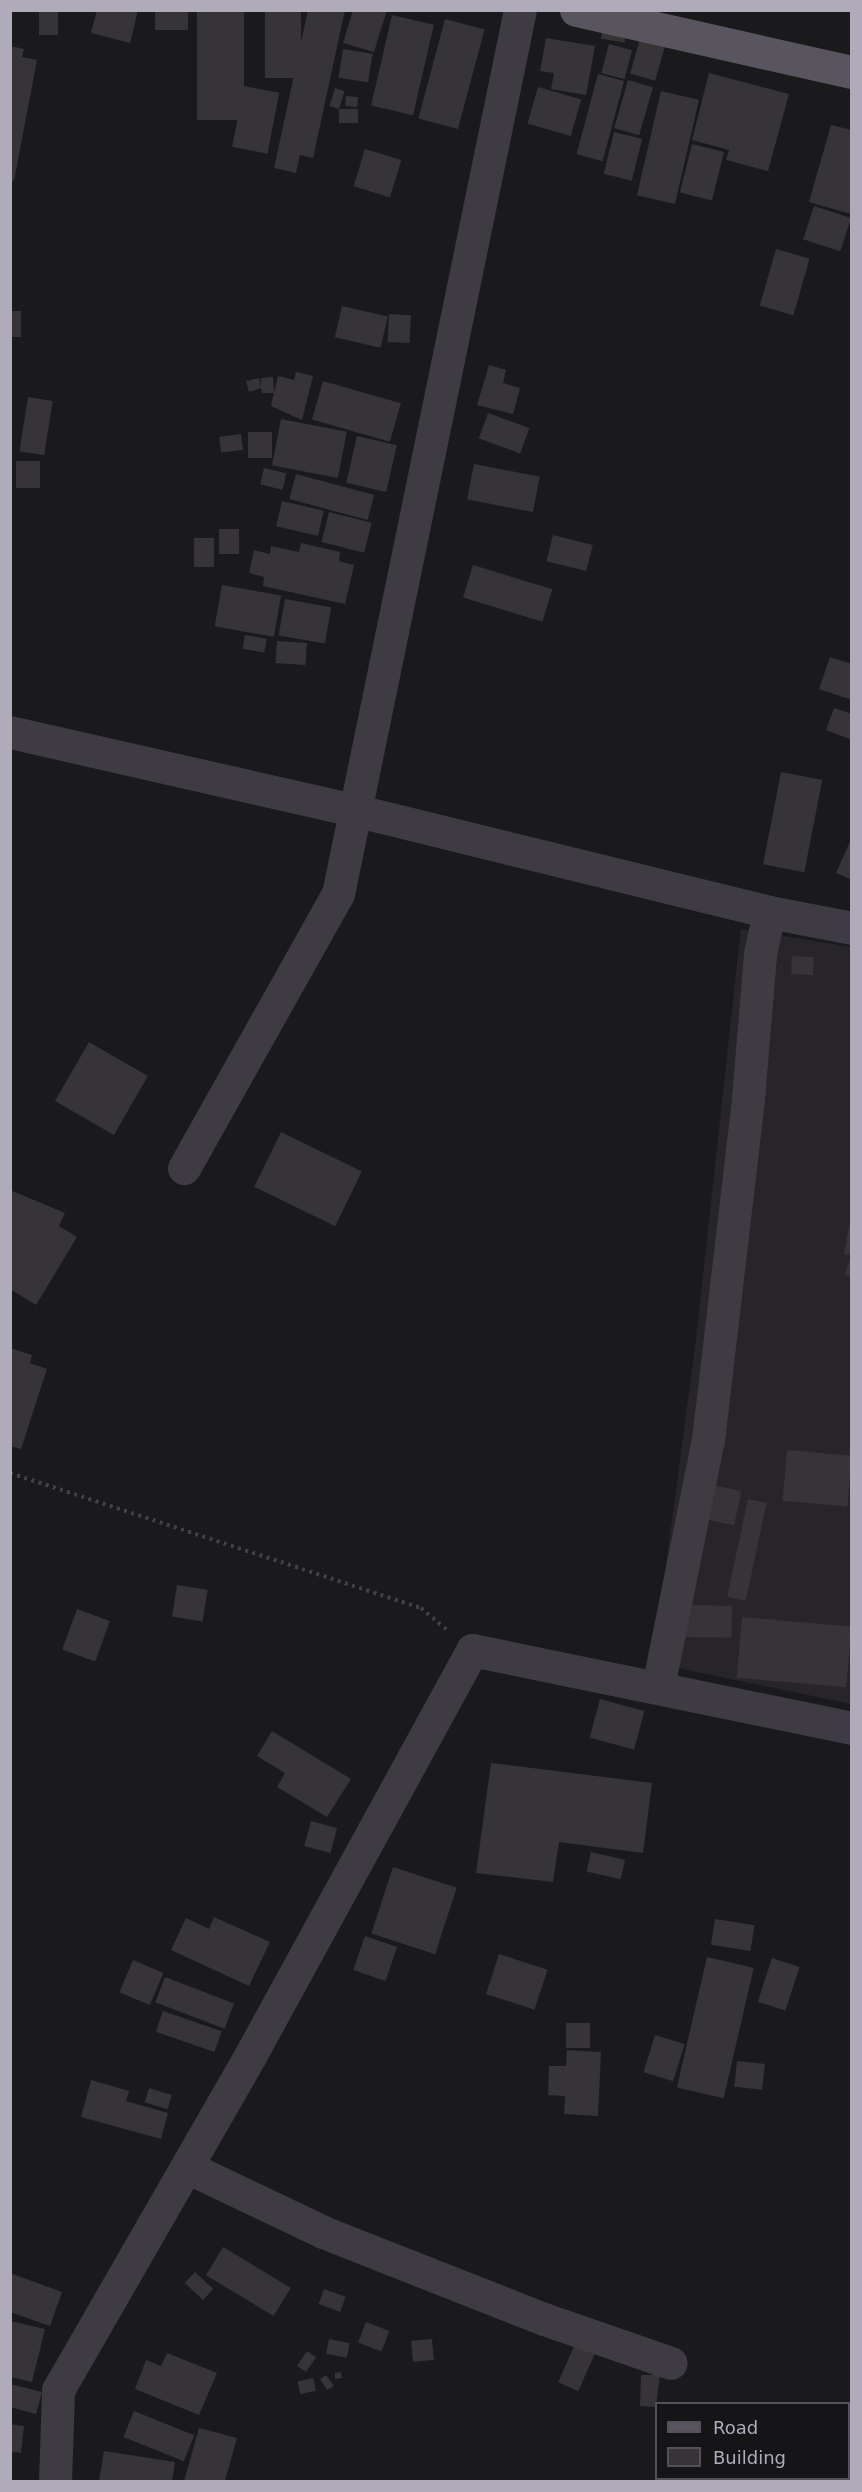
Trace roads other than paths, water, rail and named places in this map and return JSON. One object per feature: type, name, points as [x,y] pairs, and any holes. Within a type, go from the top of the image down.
[{"type":"main road","points":[[576,10],[852,72]]},
{"type":"street","points":[[184,1168],[338,894],[520,10]]},
{"type":"street","points":[[10,732],[354,810],[769,912],[852,928]]},
{"type":"street","points":[[658,1687],[708,1440],[747,1109],[760,954],[769,912]]},
{"type":"street","points":[[55,2481],[58,2390],[187,2167],[472,1650],[852,1728]]},
{"type":"street","points":[[187,2167],[334,2236],[544,2319],[672,2363]]}]
